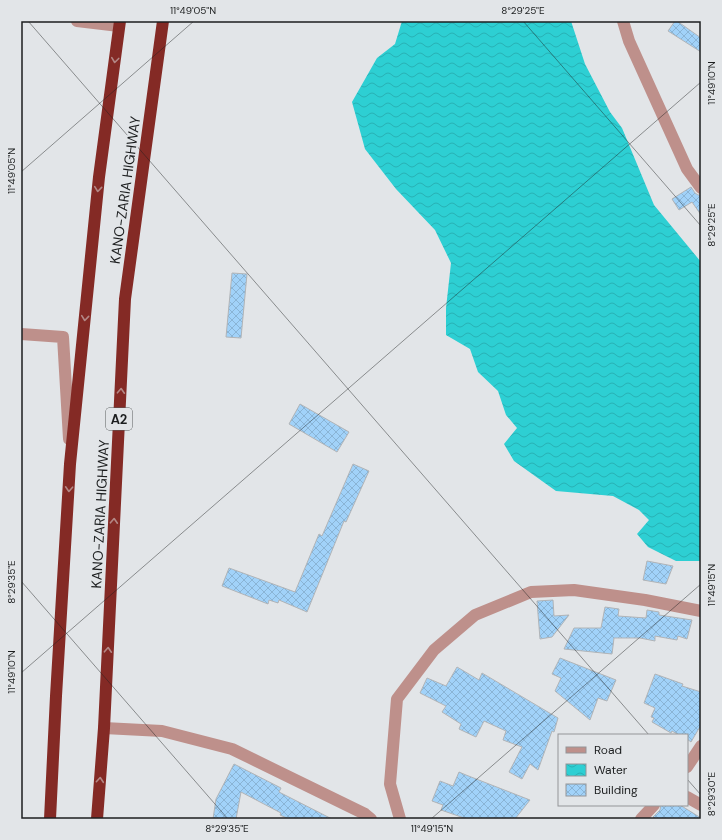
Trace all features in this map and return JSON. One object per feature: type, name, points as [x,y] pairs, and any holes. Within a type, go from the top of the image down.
[{"type":"highway","name":"KANO-ZARIA HIGHWAY","points":[[97,819],[104,728],[125,299],[163,21]]},
{"type":"highway","name":"KANO-ZARIA HIGHWAY","points":[[50,819],[70,464],[99,177],[119,24]]},
{"type":"street","points":[[77,21],[119,24]]},
{"type":"street","points":[[623,21],[628,41],[688,169],[701,188]]},
{"type":"street","points":[[21,334],[64,337],[70,464]]},
{"type":"street","points":[[400,819],[390,784],[398,699],[434,650],[475,614],[530,592],[574,590],[645,600],[701,611]]},
{"type":"street","points":[[104,728],[162,731],[232,749],[365,814],[371,819]]},
{"type":"street","points":[[688,766],[701,746]]},
{"type":"street","points":[[688,798],[701,805]]},
{"type":"street","points":[[641,819],[653,806]]},
{"type":"water","points":[[402,21],[571,21],[585,64],[610,112],[622,128],[654,205],[701,262],[701,561],[676,561],[648,547],[637,534],[649,520],[639,510],[613,496],[556,491],[514,461],[504,444],[517,428],[506,415],[498,391],[478,372],[470,349],[446,335],[446,308],[451,263],[435,230],[396,189],[365,149],[352,102],[377,58],[395,44]]},
{"type":"building","points":[[675,21],[701,38],[701,52],[668,31]]},
{"type":"building","points":[[691,187],[695,193],[701,195],[701,215],[692,202],[679,210],[672,199]]},
{"type":"building","points":[[232,273],[247,274],[241,338],[226,337]]},
{"type":"building","points":[[300,404],[349,432],[337,452],[289,424]]},
{"type":"building","points":[[353,464],[369,471],[346,522],[344,521],[307,612],[279,600],[278,603],[269,600],[268,604],[222,586],[229,568],[295,592],[319,534],[322,536]]},
{"type":"building","points":[[647,561],[673,566],[666,584],[643,580]]},
{"type":"building","points":[[553,600],[554,616],[569,615],[552,637],[540,639],[537,601]]},
{"type":"building","points":[[605,607],[619,609],[618,616],[646,618],[647,610],[659,612],[659,615],[692,620],[687,639],[678,636],[677,640],[655,636],[655,641],[640,638],[614,638],[612,654],[564,649],[574,628],[601,628]]},
{"type":"building","points":[[560,658],[616,680],[607,701],[598,698],[590,720],[555,691],[561,678],[552,674]]},
{"type":"building","points":[[457,667],[479,680],[482,673],[558,718],[554,732],[552,731],[538,770],[530,764],[522,779],[509,772],[522,747],[503,740],[506,731],[484,721],[476,737],[459,729],[461,724],[442,712],[446,706],[420,693],[427,678],[446,686]]},
{"type":"building","points":[[655,674],[683,684],[682,686],[701,692],[701,725],[691,742],[688,740],[688,734],[677,734],[672,731],[671,733],[652,722],[654,718],[651,717],[655,708],[644,703]]},
{"type":"building","points":[[234,764],[281,788],[279,792],[332,819],[289,819],[280,815],[281,813],[241,792],[236,819],[213,819],[216,799]]},
{"type":"building","points":[[459,772],[530,800],[515,819],[467,819],[441,810],[443,805],[432,801],[440,781],[453,786]]},
{"type":"building","points":[[661,806],[682,806],[701,819],[655,819],[653,817],[660,810]]}]
